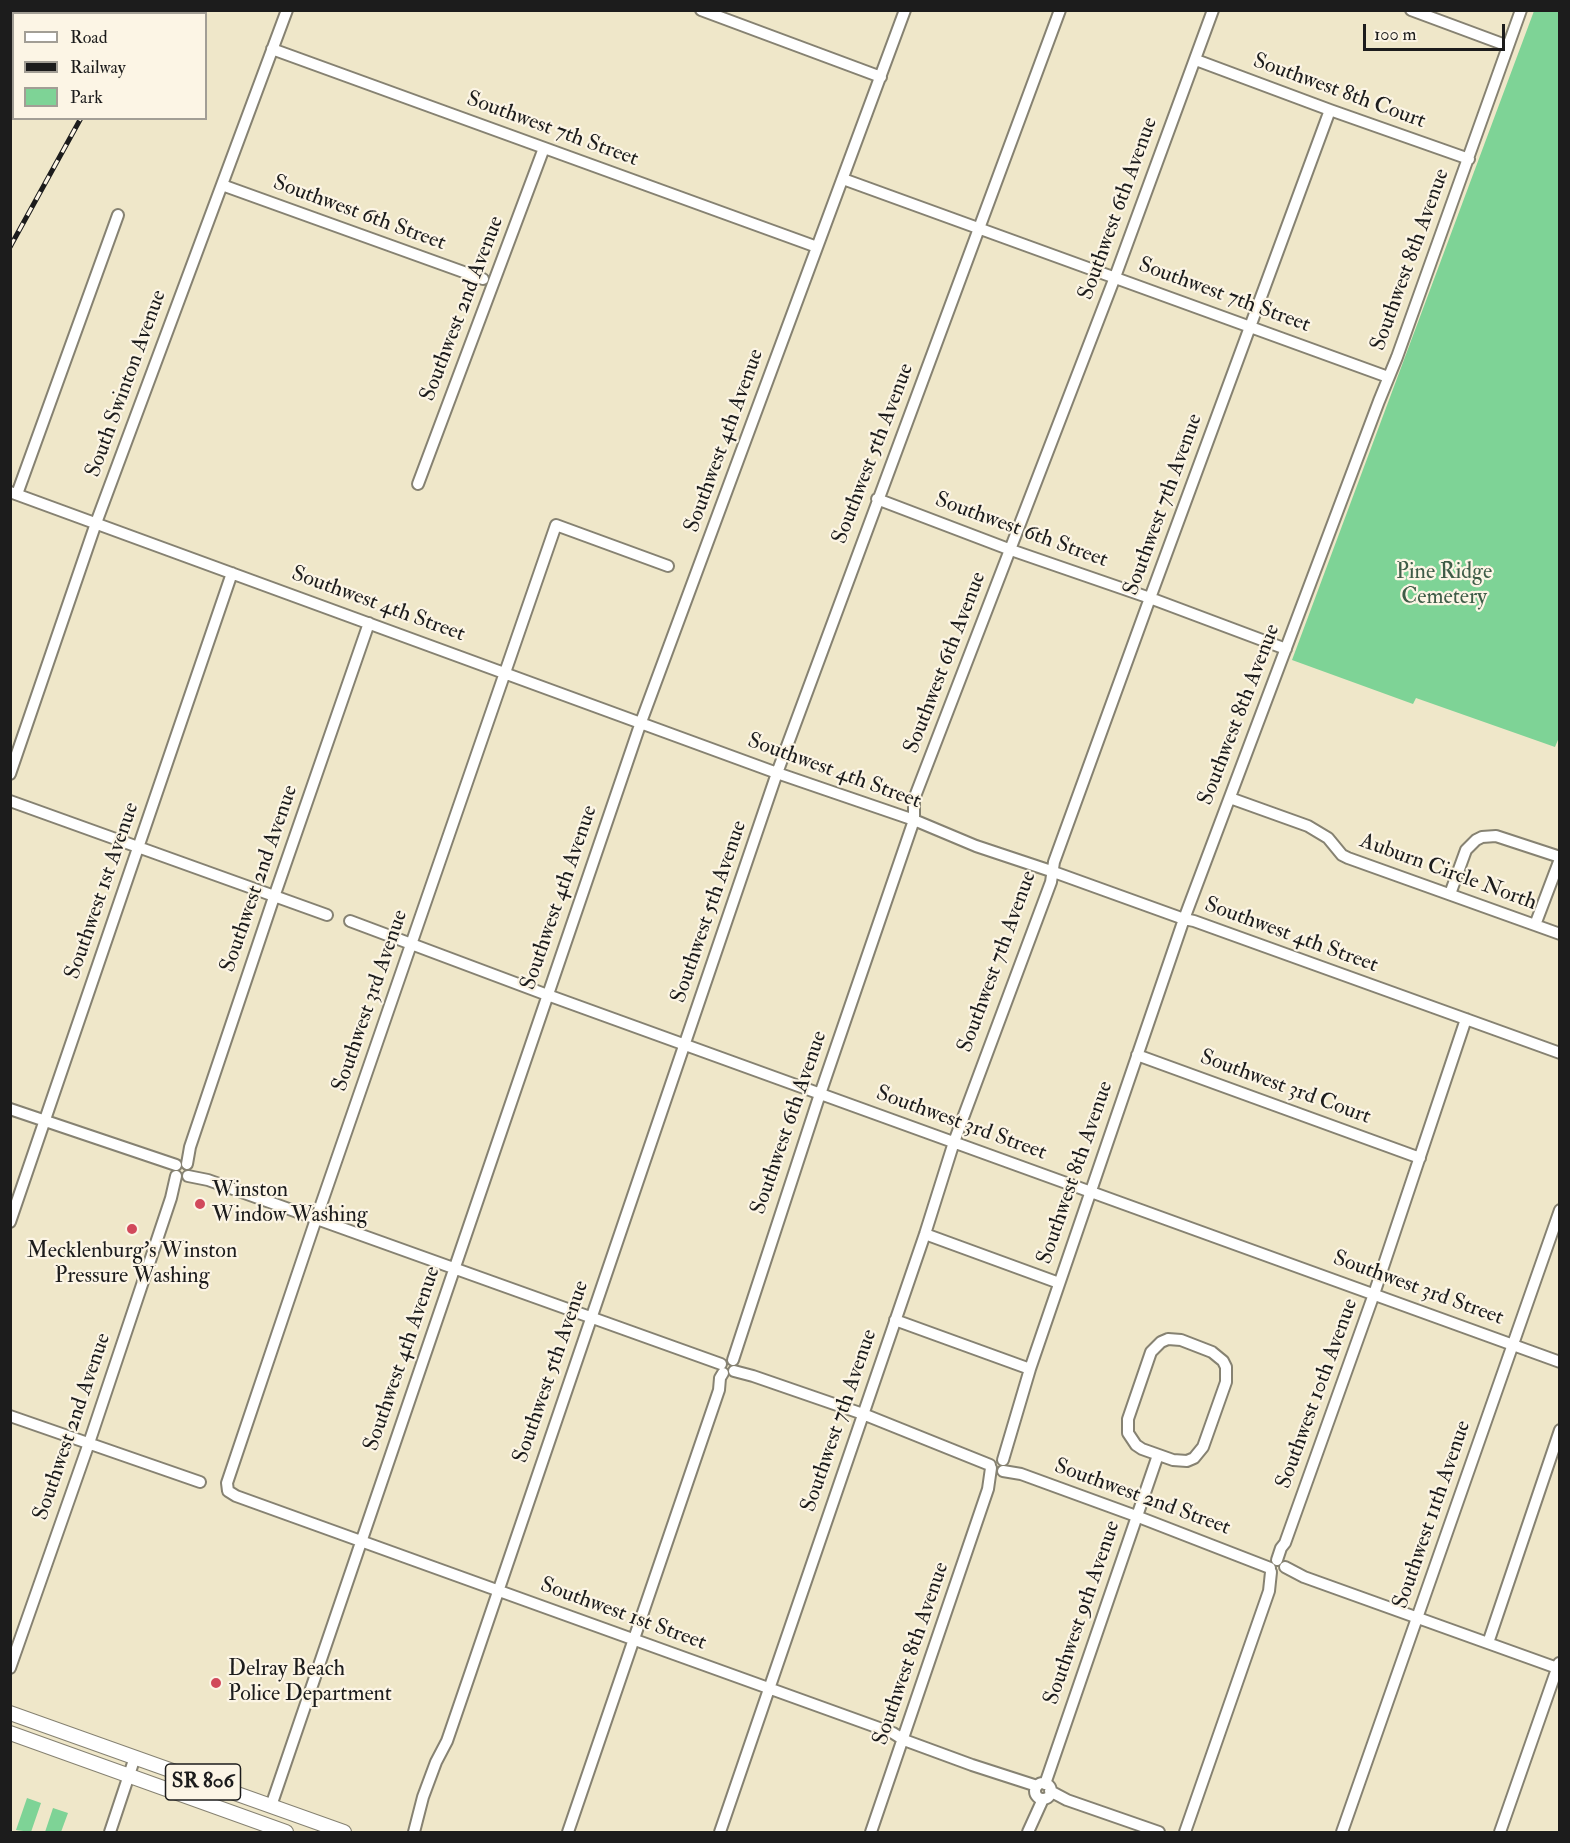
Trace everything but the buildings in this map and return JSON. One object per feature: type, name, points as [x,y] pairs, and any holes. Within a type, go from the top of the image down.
[{"type":"main road","name":"SR 806","points":[[10,1713],[344,1833]]},
{"type":"main road","name":"SR 806","points":[[10,1733],[222,1810],[263,1829],[286,1833]]},
{"type":"main road","points":[[222,1810],[252,1814],[266,1811],[271,1806]]},
{"type":"main road","points":[[263,1829],[269,1820],[284,1816],[309,1820]]},
{"type":"street","name":"South Swinton Avenue","points":[[10,774],[96,523],[287,10]]},
{"type":"street","points":[[701,10],[880,77]]},
{"type":"street","name":"Southwest 4th Avenue","points":[[271,1806],[641,722],[905,10]]},
{"type":"street","name":"Southwest 5th Avenue","points":[[414,1833],[423,1797],[436,1762],[447,1741],[777,773],[1060,10]]},
{"type":"street","name":"Southwest 6th Avenue","points":[[568,1833],[719,1390],[724,1386],[728,1367],[914,820],[914,799],[1115,277],[1213,10]]},
{"type":"street","points":[[1411,10],[1508,46]]},
{"type":"street","name":"Southwest 8th Avenue","points":[[871,1833],[997,1465],[997,1451],[1008,1438],[1184,919],[1469,159],[1521,10]]},
{"type":"street","name":"Southwest 7th Street","points":[[272,49],[818,247]]},
{"type":"street","name":"Southwest 8th Court","points":[[1196,60],[1469,159]]},
{"type":"street","name":"Southwest 7th Avenue","points":[[720,1833],[925,1234],[954,1142],[1047,892],[1052,871],[1150,598],[1330,110]]},
{"type":"street","name":"Southwest 2nd Avenue","points":[[418,484],[544,148]]},
{"type":"street","name":"Southwest 7th Street","points":[[843,179],[1388,377]]},
{"type":"street","name":"Southwest 6th Street","points":[[222,185],[483,279]]},
{"type":"street","points":[[14,493],[118,214]]},
{"type":"street","name":"Southwest 4th Street","points":[[14,493],[777,773],[914,820],[976,846],[1194,921],[1560,1053]]},
{"type":"street","name":"Southwest 6th Street","points":[[877,499],[1286,649]]},
{"type":"street","name":"Southwest 3rd Avenue","points":[[228,1491],[227,1483],[316,1220],[556,525],[668,566]]},
{"type":"street","name":"Southwest 1st Avenue","points":[[10,1222],[232,573]]},
{"type":"street","name":"Southwest 2nd Avenue","points":[[10,1668],[369,623]]},
{"type":"street","name":"Auburn Circle North","points":[[1230,798],[1308,826],[1328,838],[1337,850],[1348,858],[1560,934]]},
{"type":"street","points":[[10,801],[327,915]]},
{"type":"street","points":[[1450,894],[1466,850],[1470,844],[1482,837],[1496,836],[1560,858],[1535,925]]},
{"type":"street","name":"Southwest 3rd Street","points":[[350,921],[547,995],[1560,1362]]},
{"type":"street","name":"Southwest 10th Avenue","points":[[1185,1833],[1374,1294],[1467,1019]]},
{"type":"street","name":"Southwest 3rd Court","points":[[1137,1055],[1420,1158]]},
{"type":"street","name":"Southwest 2nd Street","points":[[10,1109],[153,1157],[159,1165],[182,1170],[591,1319],[863,1414],[965,1455],[973,1452],[997,1465],[1249,1559],[1259,1558],[1277,1568],[1559,1667]]},
{"type":"street","name":"Southwest 11th Avenue","points":[[1342,1833],[1560,1210]]},
{"type":"street","points":[[925,1234],[1059,1283]]},
{"type":"street","points":[[895,1320],[1030,1369]]},
{"type":"street","points":[[1181,1340],[1218,1355],[1223,1360],[1227,1374],[1200,1453],[1194,1458],[1180,1461],[1158,1455],[1142,1449],[1131,1440],[1127,1426],[1128,1419],[1151,1352],[1161,1341],[1181,1340]]},
{"type":"street","points":[[10,1416],[200,1482]]},
{"type":"street","points":[[1488,1643],[1560,1430]]},
{"type":"street","name":"Southwest 9th Avenue","points":[[1030,1828],[1158,1455]]},
{"type":"street","name":"Southwest 1st Street","points":[[228,1491],[236,1496],[893,1733],[904,1740],[1006,1776],[1018,1786],[1067,1800],[1159,1833]]},
{"type":"street","points":[[1500,1833],[1559,1667]]},
{"type":"street","points":[[110,1833],[135,1757]]},
{"type":"green space","name":"Pine Ridge Cemetery","points":[[1534,11],[1560,11],[1560,735],[1555,747],[1416,698],[1413,704],[1292,660]]},
{"type":"green space","points":[[27,1798],[41,1803],[31,1832],[16,1830]]},
{"type":"green space","points":[[53,1808],[68,1813],[61,1832],[45,1832]]},
{"type":"railway","points":[[10,247],[80,120]]},
{"type":"place","name":"Winston Window Washing","points":[[200,1204]]},
{"type":"place","name":"Mecklenburg's Winston Pressure Washing","points":[[132,1229]]},
{"type":"place","name":"Delray Beach Police Department","points":[[216,1683]]}]
